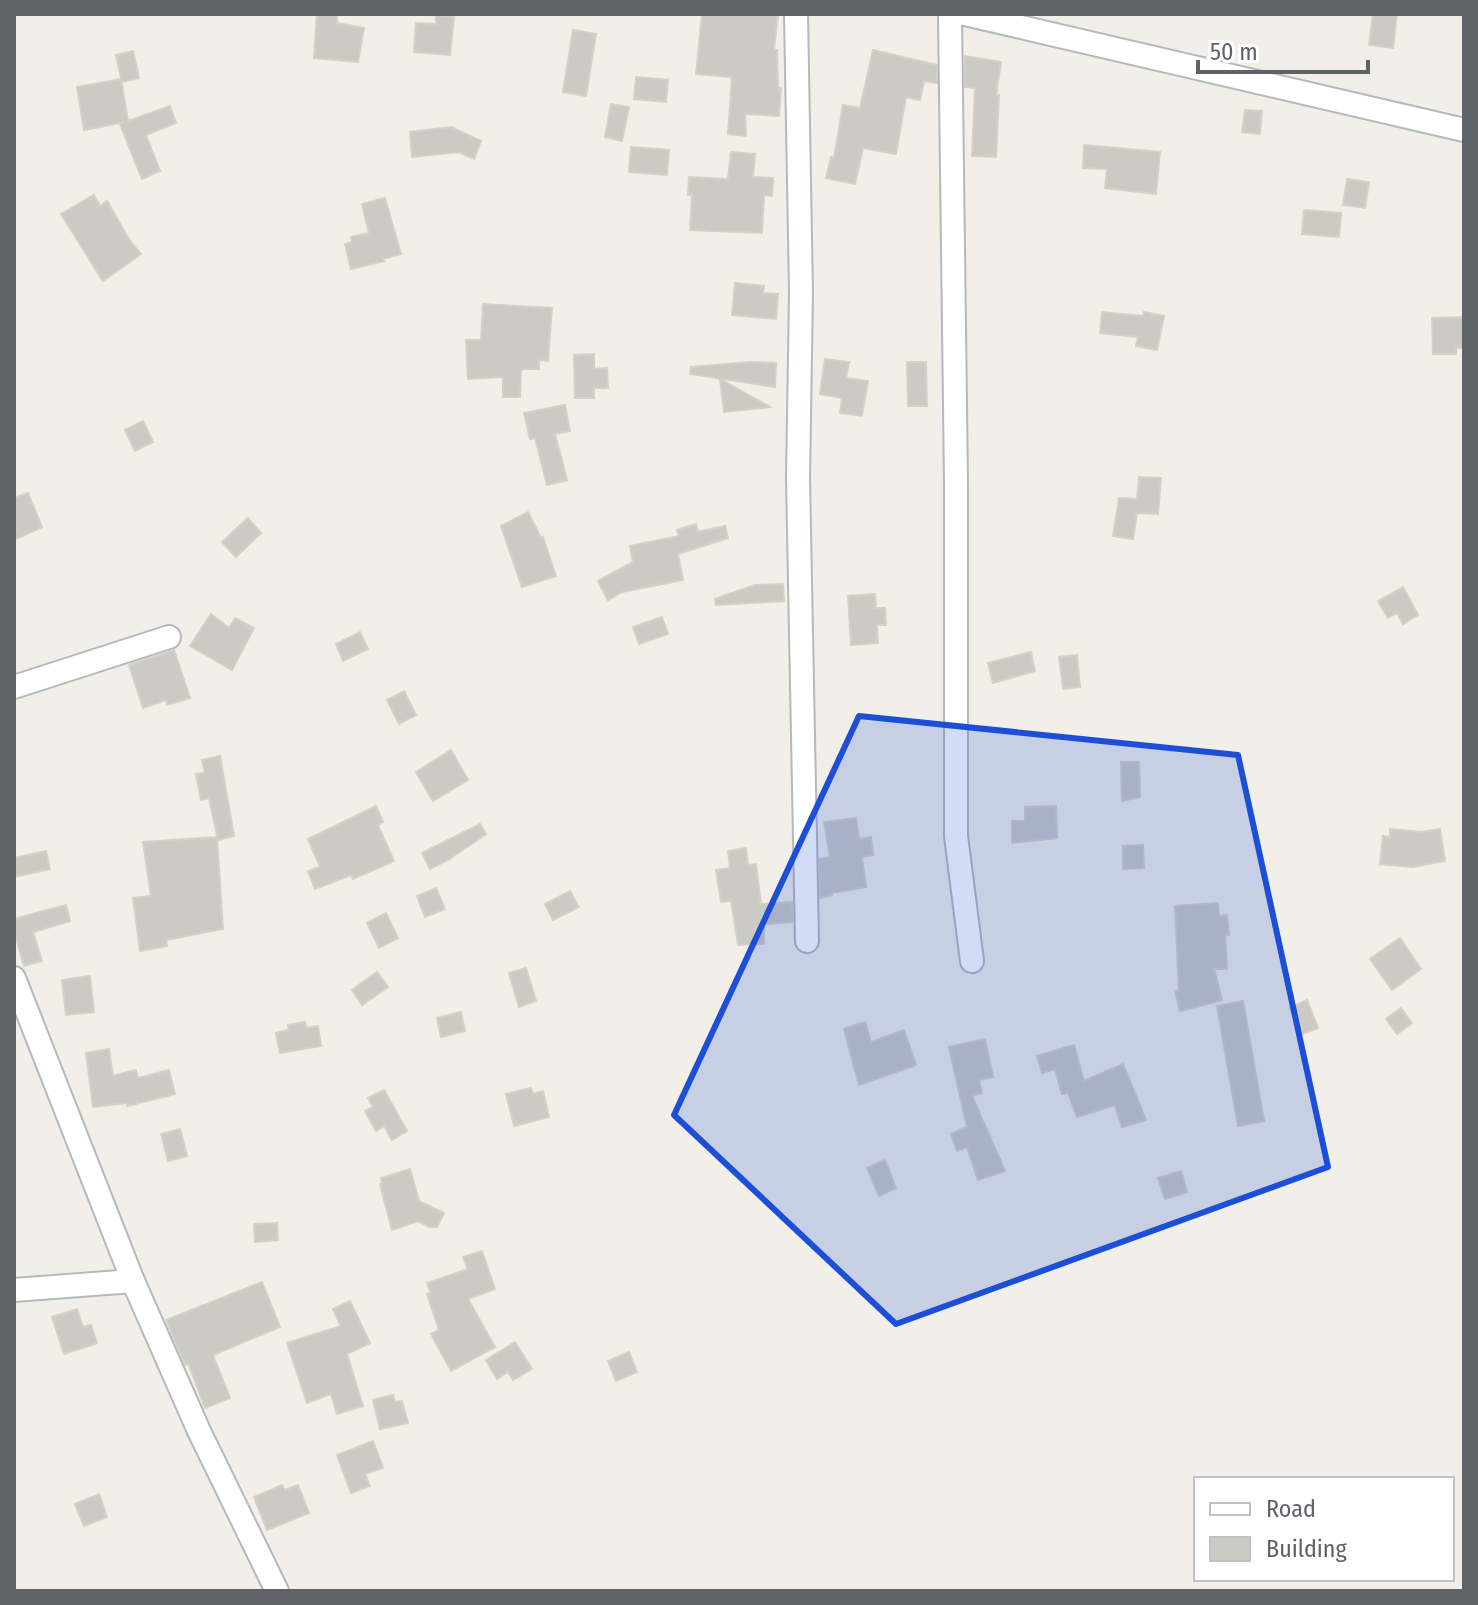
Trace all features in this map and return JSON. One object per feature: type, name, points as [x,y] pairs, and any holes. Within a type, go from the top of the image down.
[{"type":"street","points":[[796,14],[801,293],[798,478],[807,941]]},
{"type":"street","points":[[950,14],[956,451],[956,836],[972,961]]},
{"type":"street","points":[[965,14],[1464,130]]},
{"type":"street","points":[[14,687],[169,637]]},
{"type":"street","points":[[14,978],[133,1281],[199,1431],[277,1591]]},
{"type":"street","points":[[14,1290],[133,1281]]},
{"type":"highlighted area","points":[[859,716],[1238,755],[1328,1167],[896,1324],[674,1115]]},
{"type":"building","points":[[317,14],[337,14],[337,23],[364,28],[358,62],[314,58]]},
{"type":"building","points":[[702,14],[778,14],[774,50],[777,50],[778,88],[781,88],[779,116],[745,114],[746,136],[728,134],[732,77],[696,74]]},
{"type":"building","points":[[1373,14],[1397,14],[1393,48],[1369,45]]},
{"type":"building","points":[[436,15],[454,17],[450,55],[414,52],[416,23],[436,24]]},
{"type":"building","points":[[573,30],[596,34],[586,96],[563,92]]},
{"type":"building","points":[[873,50],[937,65],[937,83],[924,81],[920,100],[906,97],[896,154],[863,148],[855,184],[826,178],[831,157],[834,158],[843,105],[860,108]]},
{"type":"building","points":[[133,51],[139,78],[122,82],[116,55]]},
{"type":"building","points":[[965,56],[1001,62],[996,95],[999,95],[996,157],[972,156],[975,88],[965,87]]},
{"type":"building","points":[[636,77],[668,80],[666,102],[634,99]]},
{"type":"building","points":[[121,79],[128,121],[170,106],[176,123],[146,135],[160,171],[142,179],[120,124],[125,122],[84,130],[77,87]]},
{"type":"building","points":[[611,104],[629,107],[622,141],[605,137]]},
{"type":"building","points":[[1245,110],[1262,111],[1260,134],[1242,132]]},
{"type":"building","points":[[451,127],[481,141],[474,159],[459,152],[412,157],[410,132]]},
{"type":"building","points":[[1084,145],[1160,152],[1156,194],[1105,188],[1107,169],[1083,168]]},
{"type":"building","points":[[631,147],[669,150],[667,175],[629,172]]},
{"type":"building","points":[[731,152],[755,154],[753,177],[773,178],[772,196],[764,195],[762,233],[690,230],[692,195],[688,195],[689,177],[728,179]]},
{"type":"building","points":[[1347,179],[1369,182],[1365,208],[1343,205]]},
{"type":"building","points":[[94,195],[100,206],[107,201],[141,254],[103,281],[61,214]]},
{"type":"building","points":[[385,198],[401,254],[351,269],[345,244],[352,242],[351,237],[369,233],[362,204]]},
{"type":"building","points":[[1304,210],[1341,213],[1339,237],[1302,234]]},
{"type":"building","points":[[735,283],[764,286],[763,293],[778,294],[776,319],[732,315]]},
{"type":"building","points":[[483,304],[552,308],[548,361],[539,360],[539,369],[521,369],[520,397],[503,397],[503,377],[468,379],[466,340],[481,340]]},
{"type":"building","points":[[1102,312],[1143,316],[1144,312],[1164,316],[1157,350],[1136,346],[1138,337],[1100,333]]},
{"type":"building","points":[[1464,317],[1464,348],[1456,348],[1456,354],[1433,354],[1432,318]]},
{"type":"building","points":[[594,354],[594,369],[607,368],[608,388],[594,388],[594,398],[575,398],[574,355]]},
{"type":"building","points":[[825,359],[849,362],[846,378],[868,381],[862,416],[840,413],[842,398],[820,394]]},
{"type":"building","points":[[907,362],[926,362],[927,406],[908,406]]},
{"type":"building","points":[[776,363],[775,387],[690,374],[691,367]]},
{"type":"building","points":[[720,379],[770,407],[724,412]]},
{"type":"building","points":[[565,405],[570,431],[555,434],[567,480],[547,485],[535,438],[530,439],[524,413]]},
{"type":"building","points":[[143,421],[153,442],[135,451],[125,430]]},
{"type":"building","points":[[1139,477],[1161,478],[1158,514],[1137,513],[1133,539],[1113,536],[1119,498],[1137,499]]},
{"type":"building","points":[[28,493],[42,527],[14,540],[14,498]]},
{"type":"building","points":[[528,512],[543,537],[556,576],[522,587],[501,526]]},
{"type":"building","points":[[248,518],[261,533],[236,557],[222,542]]},
{"type":"building","points":[[696,524],[698,532],[725,526],[728,538],[678,554],[683,580],[622,592],[608,600],[598,581],[633,562],[630,546],[679,536],[677,530]]},
{"type":"building","points":[[783,584],[784,601],[716,605],[715,599],[755,585]]},
{"type":"building","points":[[1403,587],[1418,615],[1403,624],[1397,613],[1388,618],[1378,601]]},
{"type":"building","points":[[875,594],[876,608],[885,608],[886,625],[877,625],[878,643],[851,645],[848,596]]},
{"type":"building","points":[[211,614],[229,628],[235,618],[254,628],[232,670],[190,646]]},
{"type":"building","points":[[662,617],[668,634],[639,644],[633,627]]},
{"type":"building","points":[[360,632],[368,649],[343,661],[336,644]]},
{"type":"building","points":[[174,650],[190,698],[167,705],[166,700],[143,708],[129,665]]},
{"type":"building","points":[[1031,652],[1035,671],[993,683],[988,663]]},
{"type":"building","points":[[1077,655],[1080,687],[1063,689],[1059,657]]},
{"type":"building","points":[[404,691],[416,715],[399,724],[387,700]]},
{"type":"building","points":[[451,750],[468,780],[433,801],[416,772]]},
{"type":"building","points":[[220,756],[234,836],[218,840],[209,798],[201,800],[196,774],[205,773],[202,760]]},
{"type":"building","points":[[1121,762],[1139,762],[1140,797],[1122,801]]},
{"type":"building","points":[[376,806],[383,822],[378,825],[394,861],[353,879],[351,875],[315,889],[308,871],[320,867],[308,839]]},
{"type":"building","points":[[1056,806],[1057,838],[1012,843],[1012,821],[1025,821],[1025,807]]},
{"type":"building","points":[[856,818],[859,839],[871,837],[873,855],[862,857],[866,887],[820,898],[819,859],[830,857],[824,822]]},
{"type":"building","points":[[480,824],[486,834],[430,869],[422,853]]},
{"type":"building","points":[[1390,829],[1422,832],[1440,829],[1445,861],[1413,867],[1380,864],[1383,836],[1390,837]]},
{"type":"building","points":[[217,837],[223,929],[166,940],[167,946],[140,951],[133,898],[151,896],[143,842]]},
{"type":"building","points":[[1143,845],[1144,868],[1123,869],[1123,846]]},
{"type":"building","points":[[746,848],[748,865],[756,864],[761,904],[792,902],[793,922],[764,924],[764,944],[738,945],[731,901],[721,902],[716,870],[730,868],[728,851]]},
{"type":"building","points":[[46,851],[50,869],[14,877],[14,858]]},
{"type":"building","points":[[436,888],[445,909],[425,917],[417,896]]},
{"type":"building","points":[[570,891],[579,907],[553,920],[545,904]]},
{"type":"building","points":[[1218,903],[1219,916],[1227,915],[1229,935],[1225,935],[1227,969],[1214,969],[1222,1000],[1180,1011],[1175,991],[1179,990],[1175,906]]},
{"type":"building","points":[[66,905],[70,921],[33,932],[42,961],[24,966],[14,919]]},
{"type":"building","points":[[386,913],[398,938],[379,948],[367,923]]},
{"type":"building","points":[[1400,938],[1421,969],[1392,990],[1370,959]]},
{"type":"building","points":[[526,968],[536,1001],[519,1007],[509,973]]},
{"type":"building","points":[[377,972],[388,987],[362,1005],[352,990]]},
{"type":"building","points":[[90,976],[94,1012],[66,1015],[62,980]]},
{"type":"building","points":[[1307,1000],[1318,1028],[1300,1035],[1290,1007]]},
{"type":"building","points":[[1243,1001],[1264,1121],[1238,1126],[1217,1006]]},
{"type":"building","points":[[1401,1008],[1412,1023],[1397,1034],[1386,1019]]},
{"type":"building","points":[[461,1012],[465,1031],[441,1037],[437,1018]]},
{"type":"building","points":[[305,1022],[306,1028],[318,1026],[321,1046],[280,1053],[276,1033],[289,1030],[288,1025]]},
{"type":"building","points":[[865,1022],[871,1042],[904,1030],[916,1065],[859,1085],[844,1029]]},
{"type":"building","points":[[985,1039],[993,1077],[979,1080],[982,1093],[972,1096],[1005,1171],[978,1180],[967,1147],[957,1151],[951,1134],[967,1127],[949,1047]]},
{"type":"building","points":[[1074,1045],[1084,1081],[1123,1064],[1146,1120],[1122,1127],[1115,1105],[1077,1117],[1068,1093],[1062,1094],[1055,1069],[1042,1073],[1037,1056]]},
{"type":"building","points":[[109,1049],[113,1076],[136,1070],[138,1078],[169,1070],[175,1094],[127,1106],[127,1103],[93,1107],[86,1053]]},
{"type":"building","points":[[531,1088],[533,1094],[543,1091],[549,1117],[514,1126],[506,1094]]},
{"type":"building","points":[[384,1090],[407,1131],[392,1140],[384,1126],[376,1131],[365,1111],[373,1107],[368,1098]]},
{"type":"building","points":[[180,1129],[187,1156],[168,1161],[161,1134]]},
{"type":"building","points":[[885,1160],[896,1188],[879,1196],[867,1168]]},
{"type":"building","points":[[410,1169],[419,1201],[444,1213],[437,1227],[418,1221],[392,1230],[381,1178]]},
{"type":"building","points":[[1181,1171],[1187,1192],[1165,1199],[1158,1178]]},
{"type":"building","points":[[277,1223],[278,1240],[255,1242],[254,1224]]},
{"type":"building","points":[[482,1251],[495,1289],[468,1299],[495,1347],[451,1371],[431,1334],[439,1330],[427,1294],[431,1293],[427,1283],[468,1269],[463,1257]]},
{"type":"building","points":[[262,1282],[280,1327],[213,1355],[230,1398],[205,1408],[188,1363],[185,1365],[166,1320]]},
{"type":"building","points":[[350,1301],[370,1343],[347,1354],[363,1406],[337,1414],[331,1394],[307,1403],[287,1343],[341,1326],[333,1309]]},
{"type":"building","points":[[77,1309],[83,1327],[91,1325],[97,1343],[64,1354],[52,1317]]},
{"type":"building","points":[[515,1342],[532,1369],[513,1380],[508,1372],[497,1379],[486,1360]]},
{"type":"building","points":[[629,1352],[637,1372],[616,1381],[608,1361]]},
{"type":"building","points":[[393,1395],[395,1402],[402,1401],[408,1423],[380,1429],[373,1400]]},
{"type":"building","points":[[373,1441],[383,1468],[365,1474],[370,1486],[351,1493],[337,1455]]},
{"type":"building","points":[[282,1485],[285,1490],[298,1485],[309,1513],[267,1530],[254,1497]]},
{"type":"building","points":[[99,1494],[107,1517],[84,1526],[75,1504]]}]
